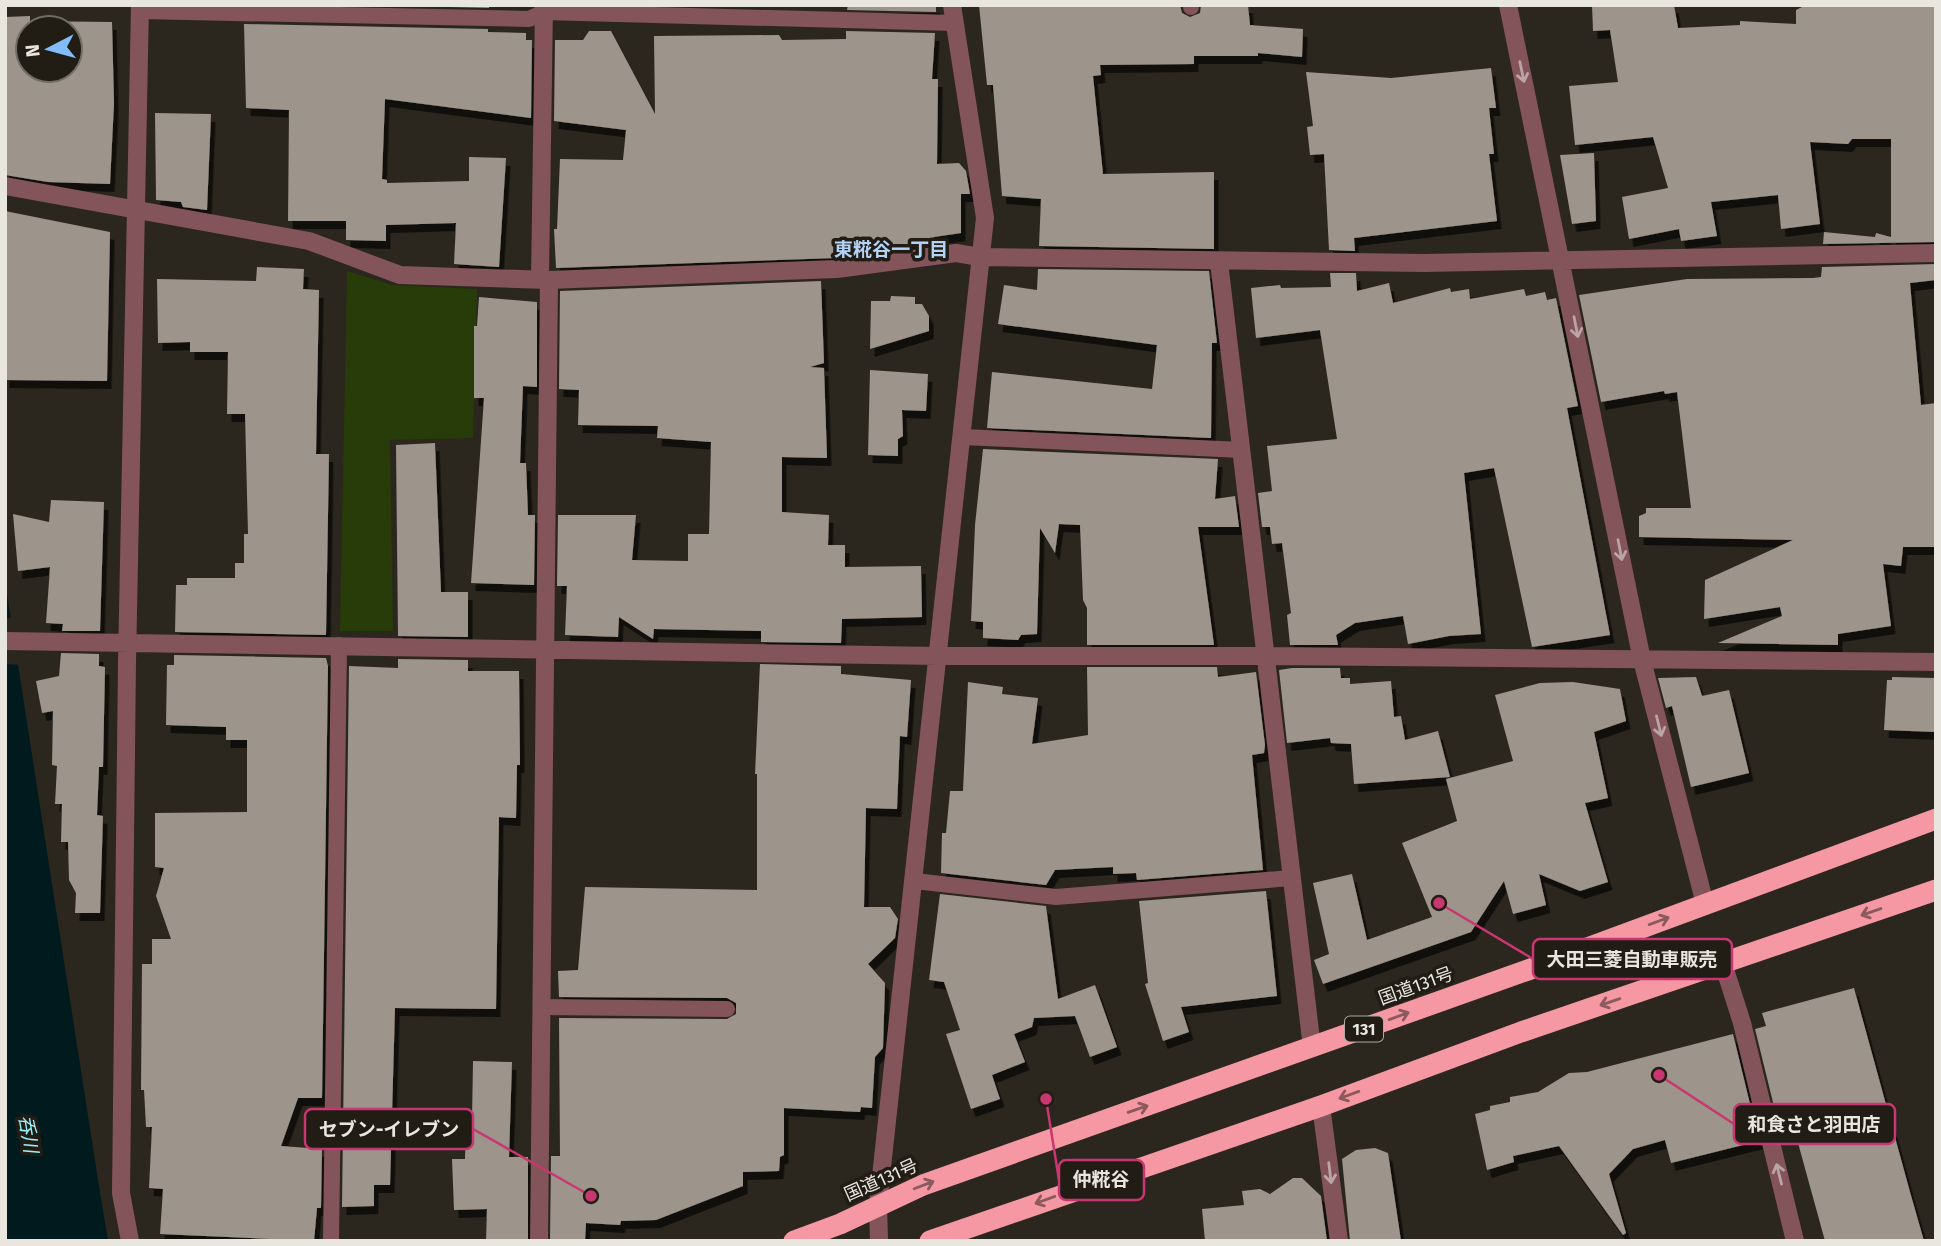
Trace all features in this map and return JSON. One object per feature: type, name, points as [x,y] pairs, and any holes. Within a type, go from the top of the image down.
[{"type":"highway","name":"国道131号","points":[[794,1241],[840,1224],[878,1203],[947,1176],[1312,1048],[1936,819]]},
{"type":"highway","points":[[930,1241],[1321,1106],[1521,1032],[1936,890]]},
{"type":"street","points":[[1508,5],[1642,660],[1705,904]]},
{"type":"street","points":[[131,1241],[121,1193],[140,8]]},
{"type":"street","points":[[539,1241],[547,648],[544,8]]},
{"type":"street","points":[[879,1241],[878,1203],[985,218],[953,14]]},
{"type":"street","points":[[5,186],[309,241],[400,275],[544,280],[837,269],[956,253],[980,257],[1219,262],[1562,260],[1936,253]]},
{"type":"street","points":[[1219,262],[1312,1048]]},
{"type":"street","points":[[5,641],[939,656],[1936,662]]},
{"type":"street","points":[[1723,963],[1742,1023],[1795,1241]]},
{"type":"street","points":[[1321,1106],[1339,1241]]},
{"type":"lane","points":[[140,8],[337,10],[529,19],[544,8],[953,14]]},
{"type":"lane","points":[[961,437],[1242,450]]},
{"type":"lane","points":[[331,1241],[339,645]]},
{"type":"lane","points":[[915,881],[1056,897],[1292,878]]},
{"type":"lane","points":[[542,1007],[727,1009]]},
{"type":"green space","points":[[347,271],[392,285],[477,289],[473,438],[390,440],[393,631],[340,631]]},
{"type":"water","name":"呑川","points":[[5,581],[97,1174],[108,1241],[5,1241]]},
{"type":"pier","points":[[5,618],[15,618],[22,665],[5,664]]},
{"type":"building","points":[[371,5],[489,5],[489,8]]},
{"type":"building","points":[[848,5],[936,5],[936,12],[847,10]]},
{"type":"building","points":[[979,5],[1180,5],[1182,13],[1190,17],[1200,13],[1201,5],[1248,5],[1250,25],[1303,29],[1302,57],[1258,53],[1258,56],[1194,56],[1194,64],[1100,65],[1101,75],[1093,76],[1103,174],[1214,172],[1214,249],[1039,246],[1041,199],[1002,196],[993,85],[987,85]]},
{"type":"building","points":[[1592,5],[1674,5],[1678,28],[1740,25],[1740,21],[1796,24],[1796,10],[1806,5],[1936,5],[1936,242],[1823,244],[1824,232],[1875,237],[1876,233],[1891,237],[1891,139],[1852,139],[1848,144],[1810,142],[1820,224],[1781,229],[1778,195],[1711,202],[1717,236],[1681,241],[1679,229],[1629,239],[1622,197],[1668,188],[1653,137],[1575,145],[1569,86],[1618,82],[1610,30],[1593,31]]},
{"type":"building","points":[[5,17],[14,17],[14,84],[84,84],[84,22],[112,22],[114,103],[110,184],[48,182],[5,175]]},
{"type":"building","points":[[244,24],[488,29],[488,32],[526,33],[526,40],[532,40],[531,118],[385,99],[382,179],[387,180],[387,183],[469,181],[469,157],[506,158],[499,267],[454,264],[456,223],[386,225],[386,241],[346,240],[346,221],[288,221],[289,110],[246,108]]},
{"type":"building","points":[[589,31],[611,31],[655,114],[654,36],[779,35],[782,40],[846,39],[846,31],[935,33],[932,79],[938,79],[937,164],[959,163],[966,171],[970,194],[961,194],[961,233],[934,237],[931,245],[925,246],[882,245],[882,249],[840,249],[840,257],[836,258],[556,268],[554,229],[557,229],[560,159],[623,160],[626,130],[554,121],[555,40],[583,40]]},
{"type":"building","points":[[1491,68],[1496,108],[1489,108],[1494,154],[1489,154],[1497,221],[1354,238],[1355,251],[1329,250],[1324,154],[1310,155],[1307,127],[1313,126],[1306,72],[1391,78]]},
{"type":"building","points":[[155,113],[211,114],[207,210],[183,207],[181,202],[156,200]]},
{"type":"building","points":[[1594,153],[1596,221],[1572,224],[1560,155]]},
{"type":"building","points":[[5,211],[110,232],[107,381],[5,380]]},
{"type":"building","points":[[1936,264],[1936,280],[1910,283],[1921,405],[1936,403],[1936,547],[1903,547],[1901,566],[1883,564],[1891,626],[1838,634],[1838,645],[1718,643],[1782,616],[1780,607],[1704,619],[1705,580],[1793,540],[1639,537],[1639,516],[1646,513],[1646,508],[1691,508],[1677,392],[1665,394],[1664,391],[1601,402],[1579,295],[1687,279],[1813,278],[1821,277],[1822,267]]},
{"type":"building","points":[[257,267],[304,269],[303,289],[319,290],[316,454],[329,454],[326,635],[175,632],[176,585],[187,585],[187,578],[235,578],[235,563],[244,563],[244,534],[248,534],[245,414],[227,414],[228,352],[190,352],[190,342],[158,343],[157,279],[256,281]]},
{"type":"building","points":[[1038,269],[1209,271],[1217,343],[1212,343],[1211,438],[987,428],[992,372],[1152,389],[1157,345],[998,324],[1004,285],[1037,290]]},
{"type":"building","points":[[1330,273],[1356,273],[1357,291],[1389,283],[1393,303],[1450,288],[1451,292],[1469,289],[1470,299],[1524,289],[1526,296],[1545,292],[1547,300],[1556,298],[1578,406],[1567,408],[1610,635],[1532,647],[1494,468],[1464,473],[1481,634],[1449,636],[1408,644],[1403,616],[1355,623],[1336,635],[1338,645],[1290,645],[1287,615],[1291,613],[1282,543],[1272,544],[1270,527],[1262,527],[1258,493],[1272,491],[1267,446],[1337,439],[1320,330],[1256,338],[1251,288],[1280,285],[1281,288],[1331,287]]},
{"type":"building","points":[[821,281],[824,363],[810,367],[824,368],[827,458],[782,457],[782,512],[829,515],[828,545],[845,545],[845,567],[921,566],[922,617],[842,619],[841,643],[761,642],[761,631],[654,629],[653,639],[619,617],[618,637],[565,635],[567,586],[557,586],[558,515],[636,515],[632,560],[688,561],[688,534],[709,534],[711,442],[657,438],[658,426],[578,425],[579,390],[559,389],[560,291]]},
{"type":"building","points":[[891,296],[915,297],[915,304],[922,304],[929,316],[929,331],[870,349],[871,301],[890,301]]},
{"type":"building","points":[[479,297],[537,302],[537,387],[523,386],[520,463],[526,463],[528,515],[535,515],[534,585],[471,583],[484,398],[474,398],[474,326],[477,326]]},
{"type":"building","points":[[870,370],[928,374],[926,411],[902,410],[903,436],[898,439],[898,456],[868,455]]},
{"type":"building","points":[[435,443],[441,592],[468,592],[468,637],[398,636],[396,445]]},
{"type":"building","points":[[983,449],[1218,459],[1215,499],[1235,496],[1239,527],[1198,527],[1214,645],[1087,645],[1087,608],[1083,600],[1080,525],[1059,524],[1055,553],[1040,528],[1037,634],[1021,635],[1018,640],[983,638],[983,622],[971,621],[975,525]]},
{"type":"building","points":[[51,500],[104,502],[100,631],[62,631],[63,624],[46,623],[50,567],[18,571],[13,514],[49,522]]},
{"type":"building","points":[[61,653],[99,654],[99,666],[105,667],[103,767],[99,767],[97,815],[103,816],[100,913],[75,913],[76,893],[69,880],[68,842],[61,842],[62,804],[55,804],[57,766],[52,765],[53,711],[42,713],[36,681],[59,676]]},
{"type":"building","points":[[174,655],[326,658],[328,666],[322,1098],[298,1098],[281,1146],[322,1149],[321,1208],[317,1208],[314,1241],[160,1234],[163,1189],[149,1188],[152,1127],[146,1127],[144,1090],[141,1090],[142,964],[152,964],[152,939],[171,939],[156,896],[164,868],[155,867],[155,813],[247,812],[247,740],[226,740],[226,727],[166,725],[167,665],[174,665]]},
{"type":"building","points":[[398,659],[468,660],[468,671],[519,671],[520,765],[517,765],[516,818],[499,817],[496,1009],[395,1008],[390,1185],[374,1185],[374,1206],[342,1207],[349,666],[398,668]]},
{"type":"building","points":[[760,664],[841,666],[841,674],[911,680],[907,737],[900,736],[897,809],[866,808],[864,907],[890,907],[898,919],[895,938],[868,964],[885,983],[883,1048],[875,1057],[872,1108],[861,1107],[860,1112],[784,1108],[784,1155],[780,1157],[779,1171],[743,1172],[743,1186],[656,1220],[621,1221],[620,1225],[586,1223],[585,1241],[550,1241],[551,1156],[560,1156],[559,1018],[727,1019],[736,1014],[736,1003],[727,998],[559,997],[558,971],[578,970],[585,887],[757,890],[755,774]]},
{"type":"building","points":[[1087,667],[1217,667],[1218,677],[1256,672],[1265,745],[1264,753],[1252,755],[1263,870],[1137,880],[1136,873],[1113,874],[1113,867],[1055,870],[1046,885],[941,873],[942,833],[946,833],[950,791],[963,791],[968,682],[1003,687],[1002,694],[1038,698],[1032,744],[1088,735]]},
{"type":"building","points":[[1340,668],[1341,678],[1350,678],[1350,684],[1391,681],[1394,717],[1401,716],[1405,740],[1438,731],[1450,777],[1354,784],[1351,744],[1331,743],[1330,738],[1287,743],[1279,670]]},
{"type":"building","points":[[1696,677],[1702,696],[1729,690],[1749,773],[1691,787],[1672,706],[1666,708],[1658,678]]},
{"type":"building","points":[[1892,677],[1936,678],[1936,732],[1884,730],[1887,680],[1892,680]]},
{"type":"building","points":[[1573,682],[1620,689],[1626,721],[1594,732],[1608,798],[1585,803],[1608,882],[1580,891],[1539,874],[1546,905],[1513,914],[1504,881],[1471,932],[1323,984],[1314,960],[1329,954],[1313,883],[1352,874],[1367,940],[1432,917],[1402,843],[1457,821],[1446,779],[1513,761],[1495,695],[1540,683]]},
{"type":"building","points":[[1266,891],[1277,996],[1181,1007],[1189,1032],[1163,1041],[1145,984],[1148,983],[1139,901]]},
{"type":"building","points":[[940,894],[1046,906],[1058,999],[1095,985],[1117,1047],[1090,1057],[1075,1016],[1034,1018],[1032,1027],[1014,1034],[1025,1062],[992,1075],[1000,1099],[971,1109],[946,1034],[960,1030],[944,982],[929,980]]},
{"type":"building","points":[[1854,988],[1924,1241],[1825,1241],[1795,1132],[1781,1135],[1755,1029],[1766,1026],[1762,1013]]},
{"type":"building","points":[[1733,1034],[1759,1141],[1671,1163],[1665,1140],[1633,1149],[1609,1174],[1626,1233],[1623,1235],[1559,1146],[1513,1156],[1514,1162],[1487,1170],[1475,1114],[1490,1110],[1490,1106],[1510,1102],[1510,1097],[1538,1092],[1569,1073],[1587,1072]]},
{"type":"building","points":[[473,1061],[512,1062],[509,1157],[528,1157],[528,1241],[486,1241],[487,1209],[454,1210],[452,1159],[465,1159],[466,1119],[472,1119]]},
{"type":"building","points":[[1375,1148],[1388,1153],[1401,1241],[1350,1241],[1342,1159],[1356,1150]]},
{"type":"building","points":[[1293,1178],[1302,1178],[1321,1196],[1327,1241],[1205,1241],[1202,1209],[1244,1205],[1242,1191],[1260,1189],[1270,1194]]},
{"type":"place","name":"大田三菱自動車販売","points":[[1439,903]]},
{"type":"place","name":"和食さと羽田店","points":[[1659,1075]]},
{"type":"place","name":"仲糀谷","points":[[1046,1099]]},
{"type":"place","name":"セブン-イレブン","points":[[591,1196]]},
{"type":"district","name":"東糀谷一丁目","points":[[891,249]]}]
